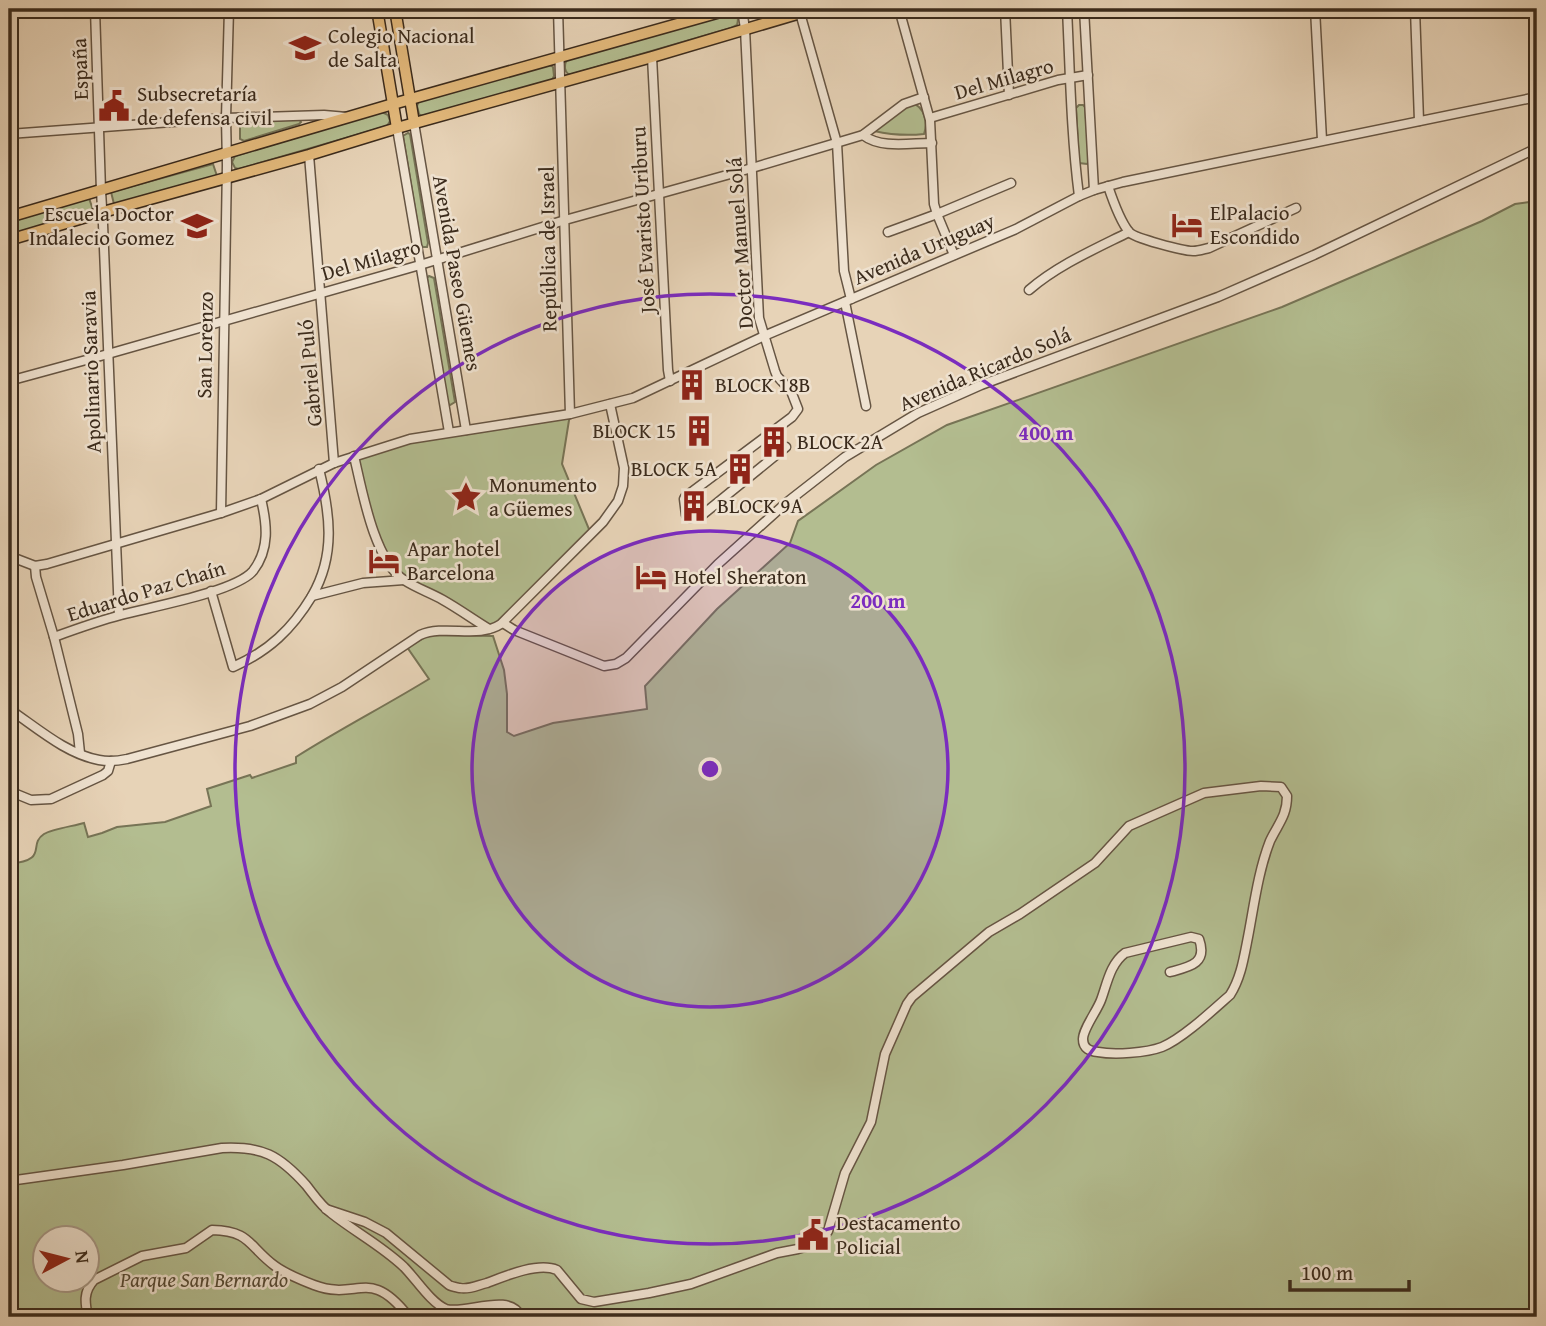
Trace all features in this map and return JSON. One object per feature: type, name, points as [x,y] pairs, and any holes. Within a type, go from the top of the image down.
[{"type":"main road","points":[[377,9],[397,128]]},
{"type":"main road","points":[[395,9],[414,123]]},
{"type":"main road","points":[[9,217],[559,56],[731,9]]},
{"type":"main road","points":[[9,240],[814,9]]},
{"type":"street","name":"España","points":[[95,9],[99,128]]},
{"type":"street","name":"San Lorenzo","points":[[221,513],[229,9]]},
{"type":"street","name":"República de Israel","points":[[558,9],[570,414]]},
{"type":"street","name":"Doctor Manuel Solá","points":[[742,9],[759,318],[777,376],[789,387],[798,409],[685,496],[688,517],[701,516],[786,447]]},
{"type":"street","points":[[899,9],[930,118],[934,204],[954,255]]},
{"type":"street","points":[[1005,9],[1009,95]]},
{"type":"street","points":[[1068,9],[1079,196]]},
{"type":"street","points":[[1084,9],[1094,190]]},
{"type":"street","points":[[1315,9],[1322,140]]},
{"type":"street","points":[[1415,9],[1419,121]]},
{"type":"street","points":[[800,13],[837,143],[844,271],[866,406]]},
{"type":"street","name":"José Evaristo Uriburu","points":[[653,57],[658,194],[670,381]]},
{"type":"street","name":"Del Milagro","points":[[930,118],[1088,75]]},
{"type":"street","name":"Del Milagro","points":[[9,381],[863,135],[904,104],[924,97]]},
{"type":"street","name":"Avenida Uruguay","points":[[35,566],[221,513],[261,499],[334,463],[410,439],[570,414],[633,398],[764,336],[1016,229],[1094,190],[1537,97]]},
{"type":"street","points":[[9,134],[226,118],[324,115],[350,117]]},
{"type":"street","name":"Avenida Paseo Güemes","points":[[414,123],[466,430]]},
{"type":"street","name":"Apolinario Saravia","points":[[99,128],[119,615]]},
{"type":"street","name":"Avenida Paseo Güemes","points":[[397,128],[449,432]]},
{"type":"street","points":[[863,135],[885,144],[932,143]]},
{"type":"street","name":"Avenida Ricardo Solá","points":[[503,623],[514,630],[604,666],[616,664],[626,658],[718,564],[786,503],[845,457],[918,413],[981,385],[1218,297],[1314,255],[1537,148]]},
{"type":"street","name":"Gabriel Puló","points":[[309,155],[334,463]]},
{"type":"street","points":[[888,232],[1012,183]]},
{"type":"street","points":[[1108,186],[1129,232],[1139,238],[1188,251],[1217,244],[1296,208]]},
{"type":"street","points":[[1029,290],[1078,258],[1129,232]]},
{"type":"street","points":[[9,709],[63,745],[100,761],[137,757],[250,726],[310,704],[342,687],[427,632],[490,630],[503,623],[603,522],[618,501],[623,486],[624,468],[610,404]]},
{"type":"street","points":[[354,456],[373,531],[391,566],[404,580],[490,630]]},
{"type":"street","points":[[211,591],[233,667],[253,657],[288,630],[323,575],[328,551],[328,511],[319,469]]},
{"type":"street","name":"Eduardo Paz Chaín","points":[[54,637],[241,580],[256,566],[266,536],[261,499]]},
{"type":"street","points":[[9,556],[35,566],[78,734],[80,753]]},
{"type":"street","points":[[312,596],[363,583],[404,580]]},
{"type":"street","points":[[9,791],[31,800],[51,799],[103,775],[108,771],[111,761]]},
{"type":"street","points":[[326,1209],[365,1222],[386,1233],[449,1285],[459,1289],[543,1267],[557,1270],[581,1299],[594,1302],[691,1284],[777,1253],[816,1244],[828,1231],[845,1173],[871,1122],[885,1054],[912,997],[989,932],[1095,863],[1129,826],[1204,793],[1261,786],[1281,787],[1287,796],[1283,818],[1269,846],[1258,883],[1242,965],[1230,995],[1185,1033],[1161,1047],[1144,1051],[1104,1053],[1088,1050],[1084,1045],[1083,1035],[1101,1001],[1111,970],[1121,956],[1191,937],[1199,939],[1201,953],[1195,964],[1170,972]]},
{"type":"street","points":[[9,1181],[222,1148],[258,1150],[280,1161],[326,1209],[385,1251],[411,1274],[437,1303],[447,1309],[499,1305],[510,1307],[519,1312],[521,1317]]},
{"type":"street","points":[[89,1317],[85,1293],[94,1280],[142,1256],[186,1248],[212,1230],[237,1233],[249,1240],[277,1267],[315,1286],[340,1289],[372,1287],[382,1291],[399,1304],[409,1317]]},
{"type":"green space","points":[[730,12],[735,13],[738,18],[737,25],[731,28],[569,75],[565,70],[567,59]]},
{"type":"green space","points":[[548,64],[553,67],[552,80],[422,116],[419,114],[419,101]]},
{"type":"green space","points":[[912,103],[920,108],[924,116],[924,134],[899,135],[874,131],[906,106]]},
{"type":"green space","points":[[1079,105],[1085,107],[1089,161],[1087,164],[1079,163],[1076,108]]},
{"type":"green space","points":[[382,112],[388,115],[390,121],[387,126],[239,169],[235,168],[232,162],[235,156]]},
{"type":"green space","points":[[299,119],[299,124],[244,141],[240,139],[240,126],[245,123]]},
{"type":"green space","points":[[408,133],[427,247],[421,245],[403,136]]},
{"type":"green space","points":[[213,164],[217,176],[114,204],[111,192]]},
{"type":"green space","points":[[89,198],[93,210],[9,235],[9,222]]},
{"type":"green space","name":"Parque San Bernardo","points":[[1537,201],[1537,1317],[9,1317],[9,864],[34,856],[39,838],[44,834],[84,823],[88,837],[117,827],[165,822],[211,806],[207,789],[296,763],[296,757],[429,679],[407,647],[429,635],[493,636],[504,670],[507,732],[514,736],[553,723],[647,709],[645,686],[717,609],[790,543],[798,521],[876,465],[947,425],[1282,307],[1482,221],[1515,204]]},
{"type":"green space","points":[[427,278],[434,278],[455,402],[450,405],[447,403]]},
{"type":"green space","name":"Monumento a Güemes","points":[[570,414],[562,464],[591,534],[493,626],[486,625],[404,580],[384,554],[354,456],[413,438]]},
{"type":"place","name":"Colegio Nacional de Salta","points":[[305,48]]},
{"type":"place","name":"Subsecretaría de defensa civil","points":[[114,106]]},
{"type":"place","name":"ElPalacio Escondido","points":[[1187,225]]},
{"type":"place","name":"Escuela Doctor Indalecio Gomez","points":[[197,226]]},
{"type":"place","name":"BLOCK 18B","points":[[692,385]]},
{"type":"place","name":"BLOCK 15","points":[[699,431]]},
{"type":"place","name":"BLOCK 2A","points":[[774,442]]},
{"type":"place","name":"BLOCK 5A","points":[[740,469]]},
{"type":"place","name":"Monumento a Güemes","points":[[466,497]]},
{"type":"place","name":"BLOCK 9A","points":[[694,506]]},
{"type":"place","name":"Apar hotel Barcelona","points":[[384,561]]},
{"type":"place","name":"Hotel Sheraton","points":[[651,577]]},
{"type":"place","name":"Destacamento Policial","points":[[813,1235]]}]
